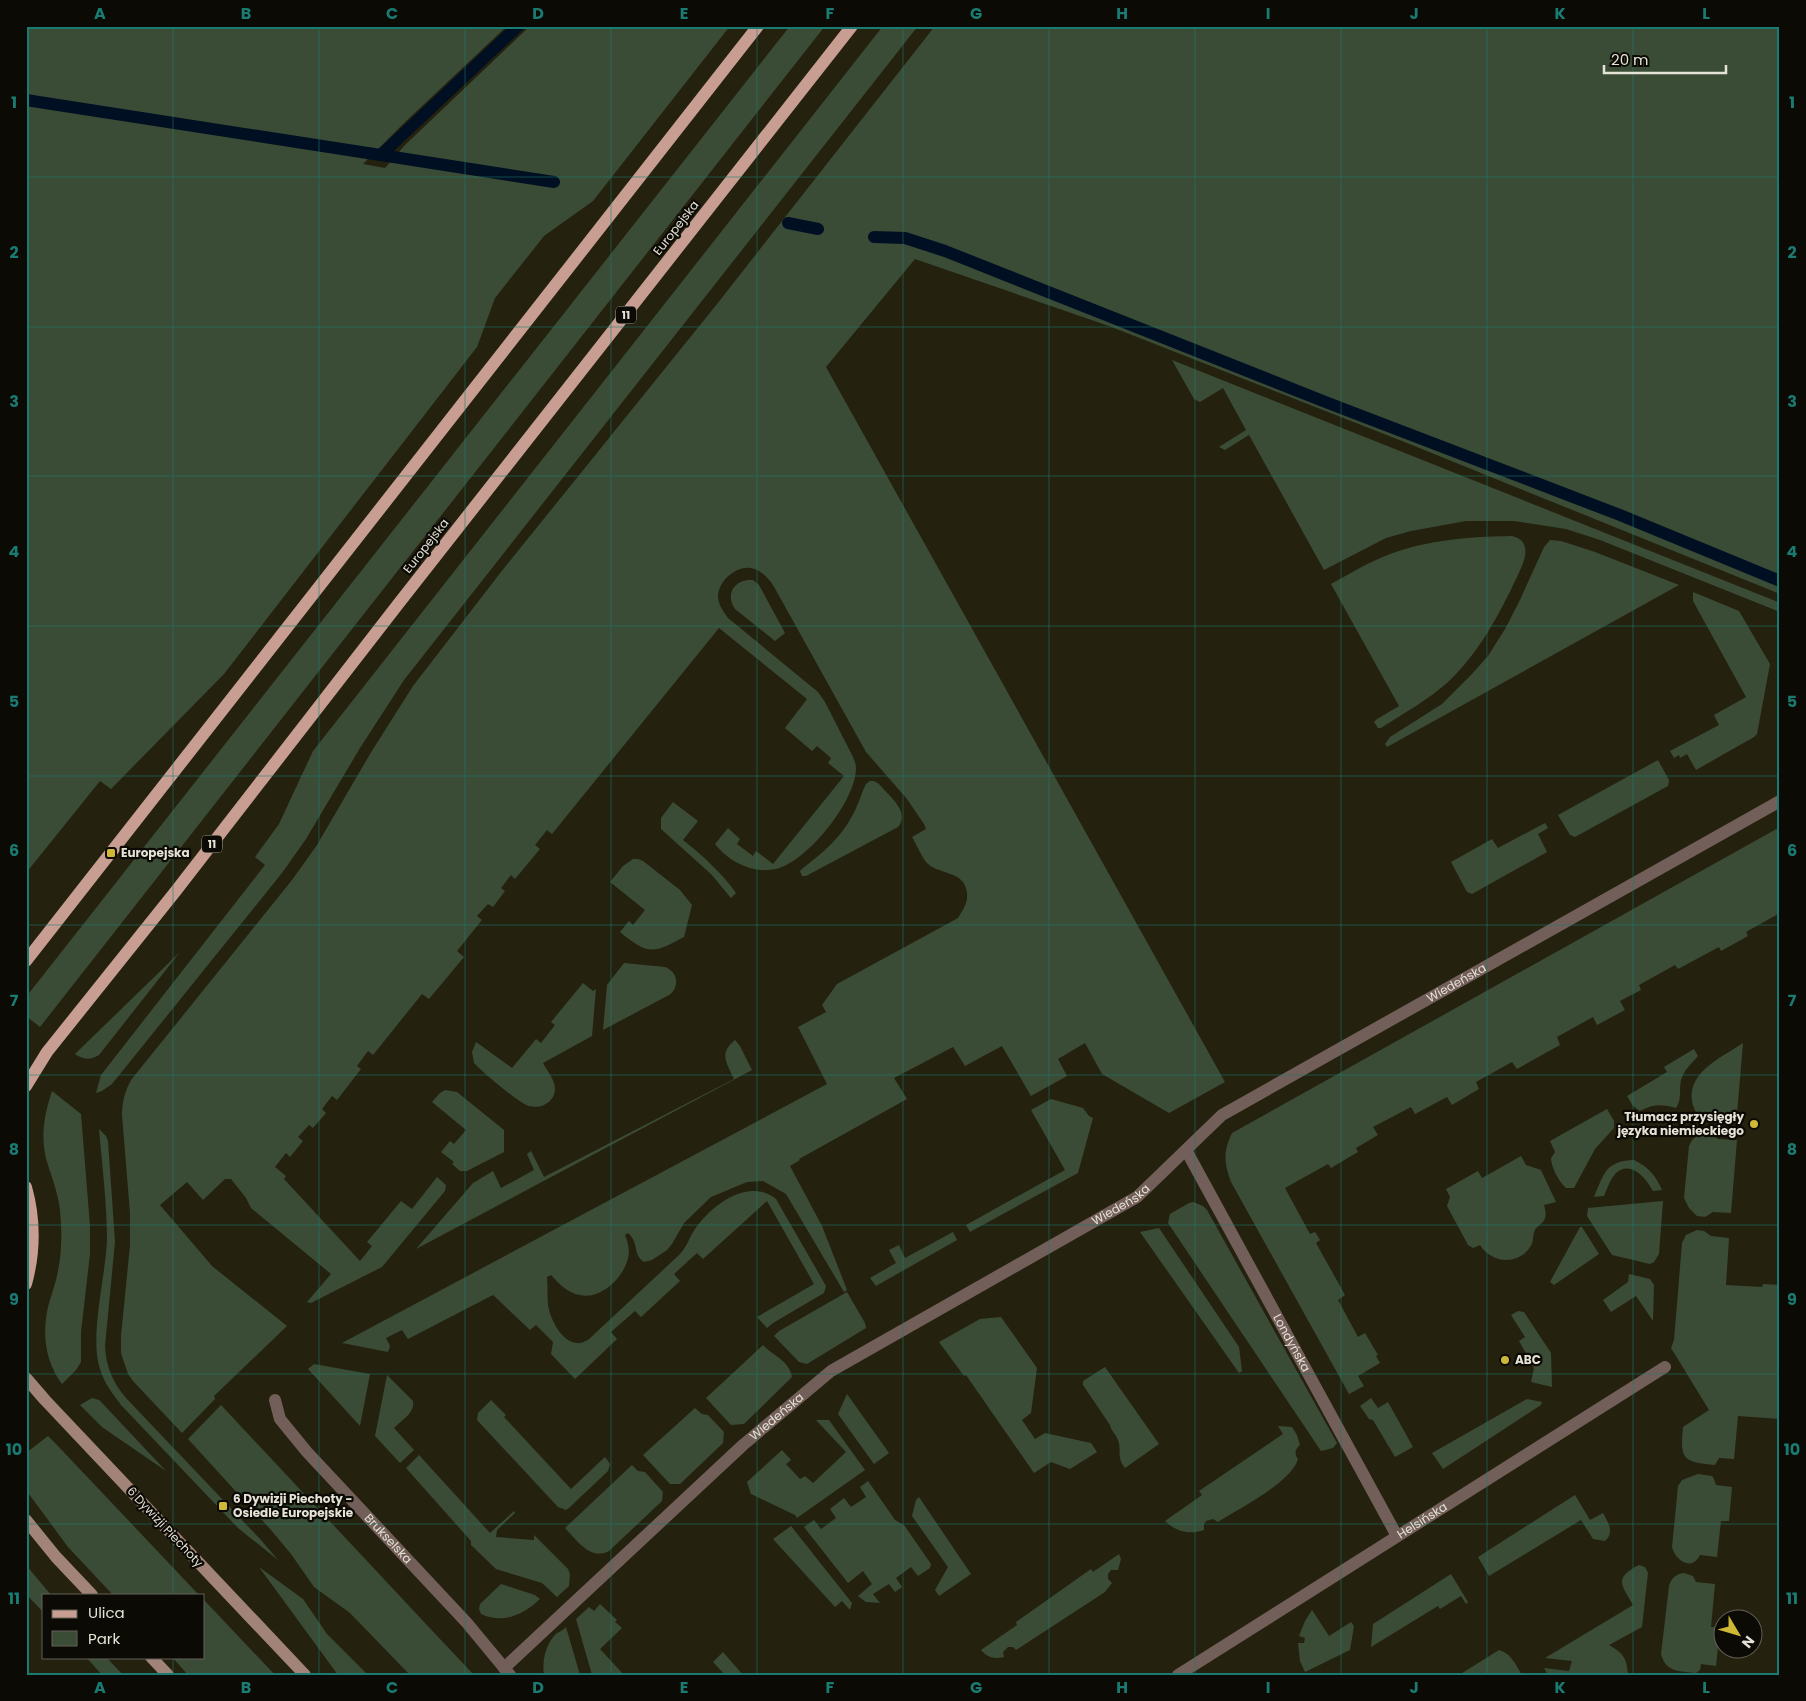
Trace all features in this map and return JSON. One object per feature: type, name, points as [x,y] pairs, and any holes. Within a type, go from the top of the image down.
[{"type":"main road","points":[[26,961],[758,26]]},
{"type":"main road","name":"Europejska","points":[[26,1086],[52,1046],[175,892],[399,603],[852,26]]},
{"type":"main road","points":[[26,1187],[32,1211],[33,1240],[26,1284]]},
{"type":"street","name":"Wiedeńska","points":[[507,1671],[751,1438],[831,1371],[1137,1197],[1222,1115],[1780,801]]},
{"type":"street","name":"Londyńska","points":[[1186,1150],[1397,1536]]},
{"type":"street","name":"Helsińska","points":[[1178,1675],[1665,1368]]},
{"type":"street","name":"6 Dywizji Piechoty","points":[[26,1378],[305,1675]]},
{"type":"street","name":"Brukselska","points":[[275,1400],[280,1419],[306,1452],[467,1623],[507,1671]]},
{"type":"street","points":[[26,1520],[56,1557],[91,1594]]},
{"type":"street","points":[[152,1658],[168,1675]]},
{"type":"green space","points":[[26,26],[507,26],[363,164],[385,168],[405,145],[530,26],[730,26],[593,201],[544,236],[495,298],[477,347],[224,674],[111,789],[100,781],[26,873]]},
{"type":"green space","points":[[790,26],[825,26],[40,1027],[26,1016],[26,997]]},
{"type":"green space","points":[[883,26],[918,26],[404,680],[360,748],[306,839],[282,873],[112,1084],[96,1093],[101,1075],[265,865],[255,857],[279,824],[313,751]]},
{"type":"green space","points":[[935,26],[1780,26],[1780,594],[1402,441],[1109,326],[915,259],[826,367],[1225,1082],[1169,1113],[1102,1074],[1085,1043],[1058,1059],[1067,1076],[1031,1096],[1002,1046],[965,1066],[953,1047],[894,1078],[907,1099],[799,1159],[790,1166],[822,1226],[847,1290],[844,1292],[786,1194],[763,1181],[747,1182],[711,1197],[684,1223],[667,1250],[652,1260],[644,1262],[640,1259],[632,1237],[628,1233],[625,1235],[629,1252],[626,1265],[610,1286],[596,1294],[588,1296],[576,1294],[561,1285],[551,1275],[547,1277],[548,1305],[551,1316],[561,1334],[571,1342],[581,1343],[588,1340],[679,1255],[695,1229],[711,1211],[731,1197],[743,1192],[754,1191],[765,1193],[776,1199],[826,1286],[824,1293],[767,1328],[757,1317],[814,1284],[767,1201],[703,1259],[697,1253],[674,1274],[680,1281],[641,1317],[635,1311],[611,1332],[617,1339],[575,1379],[551,1354],[553,1342],[536,1325],[530,1330],[493,1295],[408,1339],[402,1330],[386,1338],[390,1346],[388,1352],[342,1343],[827,1084],[798,1027],[826,1012],[822,1005],[837,984],[958,918],[963,909],[967,897],[965,886],[957,877],[933,868],[924,859],[912,837],[926,829],[924,824],[907,799],[866,752],[773,585],[761,572],[751,568],[740,569],[729,575],[721,585],[718,599],[723,610],[728,618],[818,692],[853,757],[856,768],[854,782],[839,813],[815,843],[802,855],[776,869],[759,870],[742,865],[727,856],[715,844],[728,828],[740,839],[737,844],[753,856],[756,851],[773,864],[844,776],[828,763],[831,758],[817,746],[812,751],[785,728],[807,699],[719,628],[552,834],[547,830],[535,845],[540,849],[515,879],[511,875],[501,888],[505,891],[493,907],[488,904],[477,916],[482,920],[457,951],[464,957],[429,999],[422,994],[373,1055],[368,1051],[357,1066],[361,1069],[337,1100],[332,1096],[322,1109],[326,1113],[313,1128],[309,1125],[298,1137],[303,1141],[290,1157],[286,1153],[275,1167],[286,1176],[284,1179],[360,1261],[372,1246],[367,1242],[401,1201],[412,1209],[437,1177],[446,1185],[445,1191],[382,1267],[311,1303],[307,1302],[331,1274],[251,1208],[246,1198],[231,1179],[225,1179],[203,1200],[187,1182],[160,1205],[212,1266],[287,1326],[214,1396],[215,1399],[182,1433],[133,1381],[128,1374],[121,1353],[130,1245],[130,1213],[122,1110],[124,1097],[131,1080],[292,880],[317,845],[370,754],[413,686],[501,572],[717,304]]},
{"type":"green space","points":[[1172,360],[1778,602],[1780,603],[1780,612],[1600,540],[1566,529],[1514,521],[1466,521],[1411,531],[1386,538],[1324,570],[1249,435],[1225,450],[1219,447],[1246,430],[1223,388],[1200,402],[1194,399]]},
{"type":"green space","points":[[1512,536],[1522,541],[1524,545],[1525,551],[1522,566],[1503,605],[1479,646],[1459,671],[1440,689],[1407,712],[1378,728],[1374,722],[1399,706],[1331,584],[1370,563],[1409,548],[1442,541]]},
{"type":"green space","points":[[1550,540],[1561,541],[1595,552],[1679,585],[1387,747],[1385,744],[1390,737],[1442,704],[1488,656],[1505,629],[1544,547]]},
{"type":"green space","points":[[753,580],[759,585],[785,633],[775,641],[735,609],[732,604],[731,595],[734,587],[742,581]]},
{"type":"green space","points":[[1693,592],[1739,611],[1770,664],[1757,734],[1696,770],[1687,754],[1680,758],[1679,755],[1674,758],[1670,751],[1719,725],[1714,715],[1746,697],[1693,601]]},
{"type":"green space","points":[[1658,760],[1669,780],[1668,786],[1575,837],[1570,835],[1558,815]]},
{"type":"green space","points":[[870,781],[879,784],[897,804],[902,816],[898,827],[806,876],[802,876],[800,871],[842,831],[854,812],[866,784]]},
{"type":"green space","points":[[673,802],[698,821],[683,840],[698,852],[730,885],[736,893],[731,898],[711,874],[661,829],[661,818]]},
{"type":"green space","points":[[1545,823],[1548,828],[1538,834],[1547,852],[1472,894],[1467,892],[1451,862],[1492,839],[1498,848]]},
{"type":"green space","points":[[1780,827],[1780,913],[1746,932],[1748,936],[1721,951],[1719,947],[1678,969],[1675,965],[1639,985],[1641,990],[1620,1001],[1625,1010],[1597,1025],[1593,1017],[1557,1037],[1560,1045],[1517,1069],[1512,1062],[1476,1082],[1479,1089],[1452,1105],[1447,1097],[1415,1114],[1411,1107],[1373,1127],[1378,1135],[1356,1148],[1358,1152],[1331,1168],[1328,1164],[1285,1188],[1310,1234],[1315,1232],[1320,1240],[1316,1243],[1345,1295],[1338,1300],[1358,1337],[1365,1333],[1378,1355],[1376,1356],[1380,1363],[1358,1376],[1364,1386],[1349,1394],[1231,1182],[1227,1169],[1226,1152],[1232,1133]]},
{"type":"green space","points":[[633,859],[643,861],[680,890],[692,905],[684,937],[665,947],[651,950],[644,948],[620,932],[629,921],[633,925],[645,910],[610,882],[623,866]]},
{"type":"green space","points":[[180,952],[99,1055],[87,1059],[75,1054]]},
{"type":"green space","points":[[624,963],[665,967],[673,972],[675,976],[675,988],[669,995],[603,1030],[607,985]]},
{"type":"green space","points":[[583,983],[593,991],[596,989],[592,1036],[543,1063],[553,1080],[555,1089],[549,1102],[534,1107],[524,1104],[474,1063],[472,1052],[476,1042],[512,1068],[536,1039],[541,1043],[555,1025],[551,1022]]},
{"type":"green space","points":[[735,1040],[752,1070],[416,1249],[473,1183],[493,1171],[501,1188],[534,1170],[527,1154],[531,1151],[544,1177],[734,1079],[725,1054]]},
{"type":"green space","points":[[1743,1043],[1737,1114],[1723,1113],[1711,1120],[1704,1119],[1694,1108],[1692,1096],[1698,1076],[1715,1061]]},
{"type":"green space","points":[[1694,1049],[1698,1056],[1682,1076],[1679,1102],[1676,1108],[1658,1105],[1640,1111],[1633,1106],[1627,1096],[1667,1072],[1664,1067]]},
{"type":"green space","points":[[445,1090],[457,1092],[504,1130],[504,1152],[467,1171],[460,1171],[452,1164],[454,1162],[441,1152],[450,1141],[454,1144],[466,1130],[432,1102]]},
{"type":"green space","points":[[52,1091],[81,1114],[90,1226],[90,1254],[81,1332],[81,1362],[62,1384],[52,1366],[45,1337],[46,1317],[57,1276],[61,1240],[59,1204],[47,1162],[43,1135]]},
{"type":"green space","points":[[1051,1099],[1083,1108],[1093,1118],[1078,1173],[970,1232],[966,1225],[1065,1170],[1031,1110]]},
{"type":"green space","points":[[1607,1109],[1614,1121],[1614,1128],[1595,1149],[1574,1188],[1566,1188],[1552,1166],[1551,1158],[1555,1152],[1550,1141]]},
{"type":"green space","points":[[99,1129],[108,1141],[115,1242],[105,1346],[111,1374],[126,1398],[278,1560],[238,1528],[121,1405],[102,1374],[97,1356],[96,1340],[107,1239]]},
{"type":"green space","points":[[1702,1131],[1709,1131],[1718,1139],[1737,1140],[1731,1213],[1713,1212],[1705,1217],[1697,1216],[1689,1208],[1684,1198],[1689,1146],[1692,1140]]},
{"type":"green space","points":[[1521,1156],[1526,1165],[1541,1170],[1556,1202],[1544,1205],[1545,1220],[1534,1232],[1532,1244],[1527,1251],[1513,1259],[1499,1259],[1491,1256],[1480,1245],[1473,1248],[1468,1245],[1447,1206],[1450,1197],[1446,1189],[1478,1171],[1482,1178]]},
{"type":"green space","points":[[1634,1160],[1651,1172],[1662,1190],[1653,1191],[1642,1176],[1632,1169],[1626,1168],[1615,1174],[1604,1196],[1594,1197],[1603,1175],[1611,1166],[1624,1161]]},
{"type":"green space","points":[[1663,1201],[1659,1254],[1654,1262],[1650,1264],[1612,1255],[1587,1216],[1588,1208]]},
{"type":"green space","points":[[1193,1202],[1207,1210],[1337,1443],[1333,1448],[1321,1451],[1168,1223],[1170,1214]]},
{"type":"green space","points":[[1580,1227],[1582,1227],[1599,1254],[1554,1285],[1550,1282]]},
{"type":"green space","points":[[1159,1228],[1239,1347],[1242,1371],[1239,1373],[1140,1232]]},
{"type":"green space","points":[[1697,1230],[1704,1231],[1711,1236],[1729,1238],[1726,1285],[1762,1287],[1763,1284],[1780,1285],[1780,1419],[1738,1416],[1734,1459],[1719,1458],[1715,1465],[1690,1460],[1685,1457],[1683,1452],[1683,1427],[1709,1410],[1671,1348],[1674,1340],[1682,1243],[1686,1235]]},
{"type":"green space","points":[[953,1232],[957,1240],[876,1286],[870,1278],[896,1263],[889,1250],[899,1245],[905,1258]]},
{"type":"green space","points":[[1629,1274],[1650,1279],[1654,1285],[1653,1321],[1636,1296],[1611,1312],[1603,1300],[1628,1282]]},
{"type":"green space","points":[[847,1292],[866,1328],[807,1364],[799,1362],[774,1336],[779,1331]]},
{"type":"green space","points":[[1518,1311],[1524,1312],[1551,1353],[1552,1387],[1531,1382],[1534,1368],[1519,1341],[1525,1337],[1511,1315]]},
{"type":"green space","points":[[1001,1317],[1037,1368],[1031,1413],[1022,1420],[1035,1439],[1045,1433],[1091,1443],[1097,1452],[1070,1469],[1051,1462],[1034,1473],[966,1375],[964,1376],[939,1342],[980,1319]]},
{"type":"green space","points":[[763,1345],[788,1366],[792,1377],[744,1424],[731,1425],[706,1398]]},
{"type":"green space","points":[[314,1364],[370,1374],[360,1426],[308,1369]]},
{"type":"green space","points":[[1105,1367],[1159,1444],[1125,1468],[1120,1457],[1117,1438],[1083,1385],[1083,1381]]},
{"type":"green space","points":[[387,1375],[413,1401],[410,1413],[394,1428],[414,1450],[400,1463],[375,1436]]},
{"type":"green space","points":[[847,1394],[889,1453],[874,1464],[838,1414]]},
{"type":"green space","points":[[92,1398],[99,1400],[166,1471],[102,1427],[80,1405]]},
{"type":"green space","points":[[1371,1398],[1378,1408],[1388,1402],[1413,1447],[1395,1457],[1373,1420],[1369,1419],[1360,1406]]},
{"type":"green space","points":[[1527,1399],[1542,1402],[1541,1405],[1443,1469],[1432,1453]]},
{"type":"green space","points":[[491,1400],[506,1415],[504,1417],[571,1489],[605,1457],[610,1464],[608,1471],[569,1508],[566,1510],[558,1507],[477,1420],[478,1413]]},
{"type":"green space","points":[[221,1405],[474,1675],[410,1675],[350,1613],[314,1587],[291,1554],[271,1530],[188,1439]]},
{"type":"green space","points":[[695,1408],[702,1414],[708,1415],[724,1432],[723,1443],[680,1484],[670,1484],[643,1455]]},
{"type":"green space","points":[[816,1420],[829,1420],[865,1470],[797,1518],[795,1515],[751,1494],[747,1482],[782,1450],[791,1460],[786,1464],[800,1479],[805,1476],[813,1483],[846,1452]]},
{"type":"green space","points":[[1278,1426],[1292,1427],[1300,1445],[1296,1450],[1298,1459],[1286,1477],[1251,1502],[1218,1522],[1213,1519],[1206,1521],[1204,1530],[1183,1531],[1174,1528],[1165,1521],[1202,1495],[1199,1491],[1283,1434]]},
{"type":"green space","points":[[48,1436],[198,1594],[112,1594],[68,1547],[26,1490],[26,1453]]},
{"type":"green space","points":[[419,1455],[490,1533],[514,1511],[515,1513],[497,1530],[496,1537],[534,1540],[534,1535],[568,1569],[570,1574],[569,1586],[557,1597],[542,1583],[496,1569],[471,1545],[471,1541],[406,1468]]},
{"type":"green space","points":[[632,1465],[638,1471],[645,1472],[663,1492],[662,1501],[609,1551],[596,1553],[584,1548],[565,1528]]},
{"type":"green space","points":[[1698,1474],[1712,1476],[1716,1485],[1732,1487],[1729,1521],[1721,1521],[1717,1557],[1700,1555],[1693,1563],[1688,1563],[1680,1560],[1672,1547],[1678,1486],[1682,1480]]},
{"type":"green space","points":[[868,1481],[895,1520],[904,1525],[931,1564],[930,1568],[918,1576],[911,1567],[896,1578],[902,1587],[895,1592],[889,1584],[873,1594],[880,1603],[866,1602],[858,1596],[872,1584],[863,1571],[848,1583],[804,1527],[814,1520],[821,1529],[836,1518],[830,1509],[844,1498],[851,1507],[866,1497],[860,1487]]},
{"type":"green space","points":[[1575,1495],[1590,1520],[1603,1513],[1610,1531],[1605,1541],[1593,1539],[1581,1520],[1489,1576],[1478,1557]]},
{"type":"green space","points":[[919,1497],[971,1574],[939,1596],[935,1590],[948,1567],[912,1516],[916,1500]]},
{"type":"green space","points":[[791,1526],[852,1603],[850,1610],[842,1601],[835,1607],[773,1539]]},
{"type":"green space","points":[[1119,1554],[1121,1559],[1118,1570],[1111,1570],[1108,1574],[1108,1579],[1112,1583],[1105,1592],[1016,1650],[1013,1647],[1008,1647],[1003,1652],[1004,1657],[991,1657],[981,1650],[1017,1625],[1016,1622],[1091,1569],[1093,1572]]},
{"type":"green space","points":[[26,1565],[50,1594],[42,1594],[42,1611],[26,1594]]},
{"type":"green space","points":[[1639,1565],[1645,1567],[1648,1573],[1642,1627],[1609,1645],[1623,1657],[1627,1664],[1628,1675],[1548,1675],[1544,1668],[1569,1671],[1572,1661],[1545,1658],[1633,1605],[1622,1582],[1626,1574]]},
{"type":"green space","points":[[259,1567],[303,1599],[327,1634],[368,1675],[338,1675]]},
{"type":"green space","points":[[1684,1573],[1693,1576],[1696,1582],[1715,1584],[1711,1627],[1714,1627],[1714,1658],[1717,1658],[1716,1666],[1701,1664],[1700,1670],[1696,1673],[1670,1668],[1666,1665],[1661,1654],[1669,1586],[1674,1577]]},
{"type":"green space","points":[[1451,1574],[1468,1602],[1466,1604],[1461,1596],[1440,1609],[1438,1606],[1371,1647],[1373,1624]]},
{"type":"green space","points":[[501,1584],[535,1595],[540,1599],[527,1610],[505,1618],[489,1617],[481,1614],[480,1604]]},
{"type":"green space","points":[[205,1601],[275,1675],[188,1675],[173,1658],[205,1658]]},
{"type":"green space","points":[[600,1604],[617,1620],[615,1622],[622,1628],[600,1649],[624,1675],[592,1675],[576,1619],[589,1607],[594,1611]]},
{"type":"green space","points":[[1312,1610],[1329,1636],[1351,1622],[1354,1626],[1350,1650],[1305,1672],[1300,1661],[1298,1643],[1304,1643],[1305,1638],[1299,1636]]},
{"type":"green space","points":[[566,1627],[580,1675],[544,1675],[543,1665],[548,1645],[555,1635]]},
{"type":"green space","points":[[1499,1650],[1510,1657],[1522,1675],[1459,1675]]},
{"type":"green space","points":[[723,1652],[743,1675],[725,1675],[713,1662]]},
{"type":"green space","points":[[87,1658],[107,1658],[123,1675],[102,1675]]},
{"type":"waterway","points":[[382,154],[518,26]]},
{"type":"waterway","points":[[26,100],[554,182]]},
{"type":"waterway","points":[[788,223],[818,229]]},
{"type":"waterway","points":[[874,237],[905,238],[945,251],[1328,403],[1620,515],[1780,581]]},
{"type":"place","name":"Europejska","points":[[111,853]]},
{"type":"place","name":"Tłumacz przysięgły języka niemieckiego","points":[[1754,1124]]},
{"type":"place","name":"ABC","points":[[1505,1360]]},
{"type":"place","name":"6 Dywizji Piechoty - Osiedle Europejskie","points":[[223,1506]]}]
